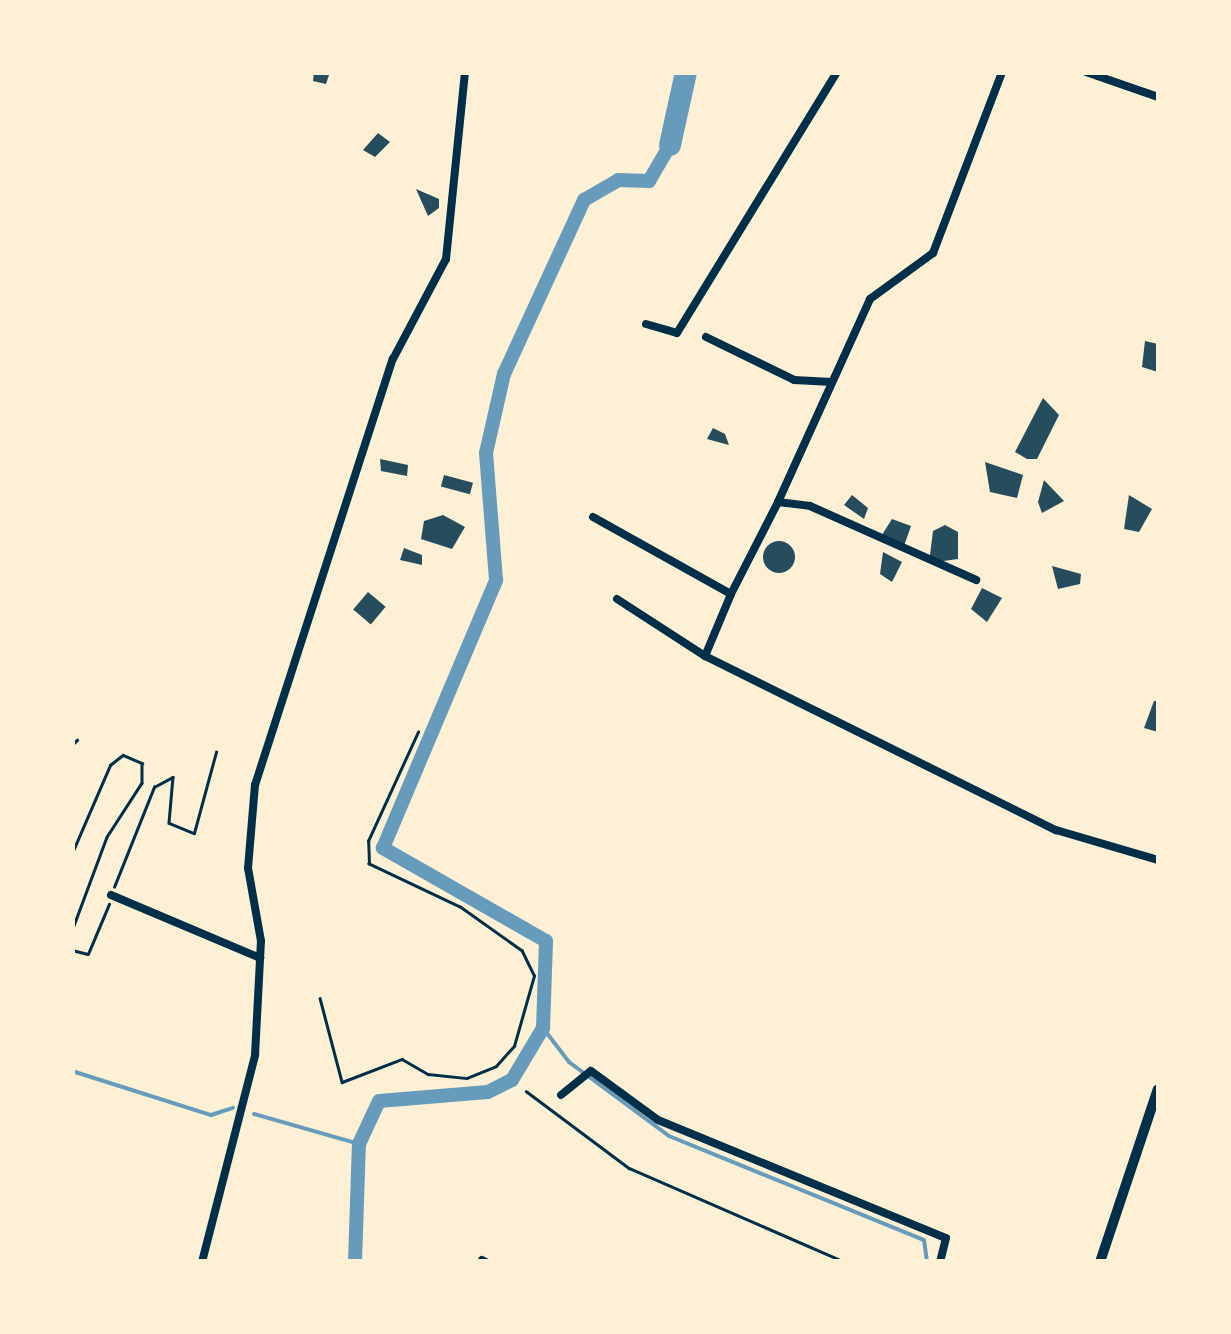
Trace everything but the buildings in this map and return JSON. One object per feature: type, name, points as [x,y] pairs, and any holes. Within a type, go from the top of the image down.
[{"type":"main road","points":[[1100,1262],[1158,1089]]},
{"type":"street","points":[[202,1262],[255,1055],[260,958],[248,868],[255,785],[393,359],[446,259],[465,72]]},
{"type":"street","points":[[646,324],[676,333],[837,72]]},
{"type":"street","points":[[705,656],[870,298],[934,254],[1002,72]]},
{"type":"street","points":[[1086,72],[1158,97]]},
{"type":"street","points":[[706,338],[794,380],[832,382]]},
{"type":"street","points":[[778,502],[810,506],[976,580]]},
{"type":"street","points":[[593,517],[731,594]]},
{"type":"street","points":[[617,599],[705,656],[1056,830],[1158,860]]},
{"type":"street","points":[[111,895],[260,958]]},
{"type":"street","points":[[561,1095],[592,1071],[658,1120],[946,1238],[940,1262]]},
{"type":"path","points":[[320,998],[342,1082],[402,1059],[428,1074],[467,1078],[514,1046],[534,976],[522,951],[460,907],[369,864],[368,841],[418,732]]},
{"type":"path","points":[[72,744],[78,740]]},
{"type":"path","points":[[72,950],[88,954],[146,798],[173,778],[169,823],[194,833],[216,752]]},
{"type":"path","points":[[72,854],[110,766],[123,755],[142,763],[142,783],[107,837],[72,931]]},
{"type":"path","points":[[526,1091],[629,1168],[845,1262]]},
{"type":"waterway","points":[[670,145],[686,72]]},
{"type":"waterway","points":[[355,1262],[359,1144],[379,1101],[488,1092],[512,1080],[543,1028],[546,941],[383,848],[496,580],[486,453],[504,374],[584,200],[618,180],[649,181],[670,145]]},
{"type":"waterway","points":[[543,1028],[569,1062],[669,1136],[924,1240],[927,1262]]},
{"type":"waterway","points":[[72,1071],[211,1115],[233,1108]]},
{"type":"waterway","points":[[254,1114],[359,1144]]}]
